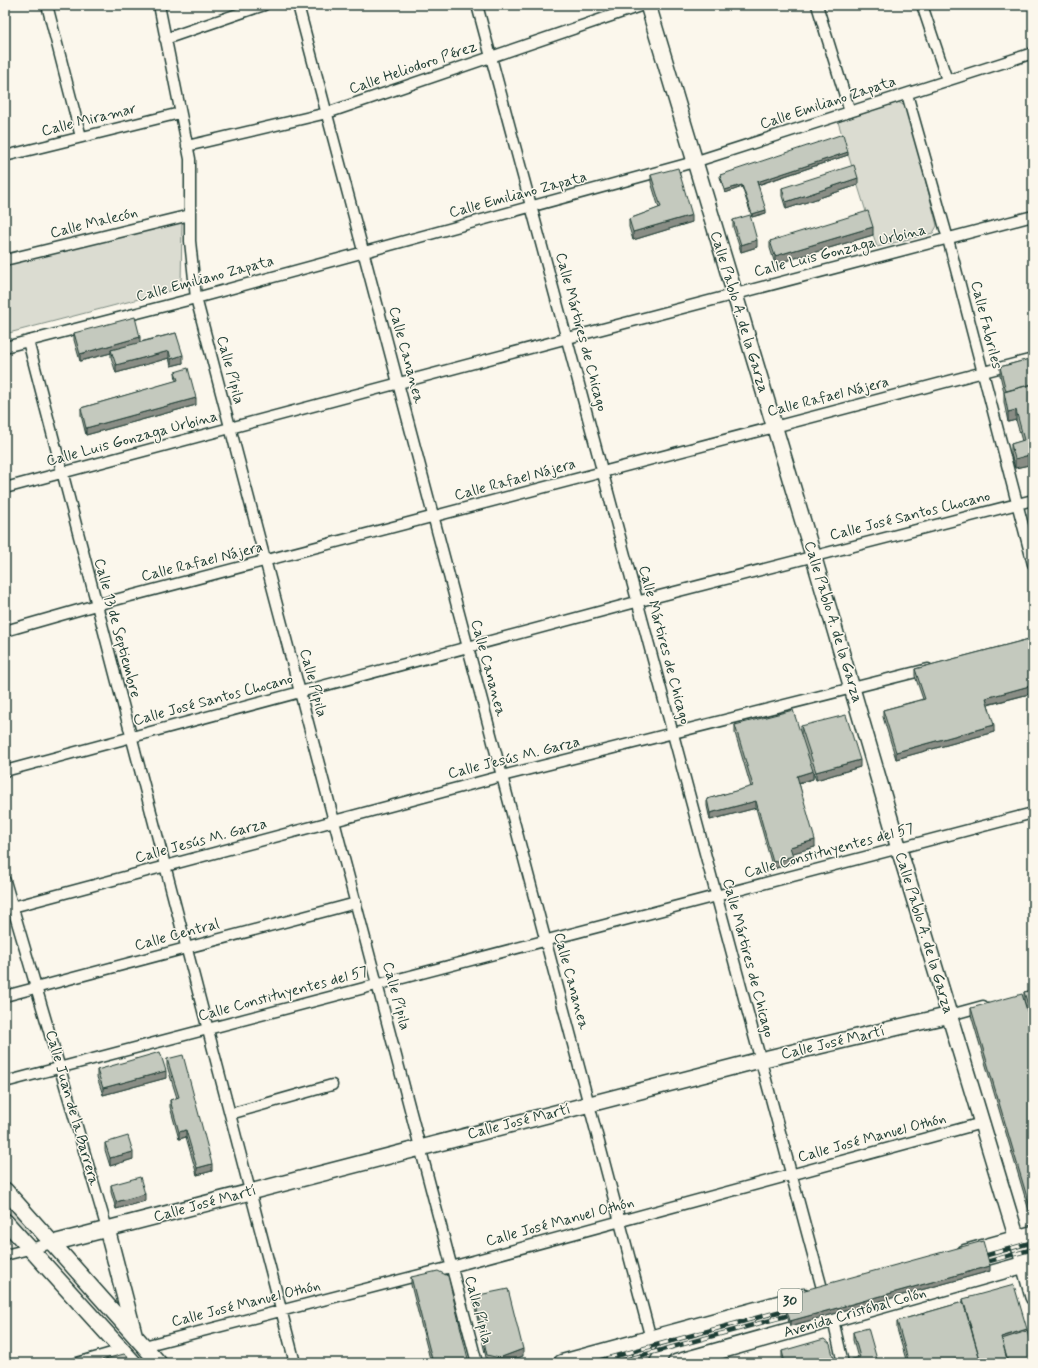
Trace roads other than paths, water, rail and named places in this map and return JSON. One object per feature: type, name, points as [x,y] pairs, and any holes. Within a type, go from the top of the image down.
[{"type":"main road","points":[[950,1257],[1033,1234]]},
{"type":"main road","name":"Avenida Cristóbal Colón","points":[[676,1363],[1028,1264]]},
{"type":"main road","name":"Avenida Cristóbal Colón","points":[[562,1363],[830,1290]]},
{"type":"main road","points":[[638,1363],[651,1339]]},
{"type":"street","points":[[47,5],[80,137]]},
{"type":"street","name":"Calle Pípila","points":[[159,5],[190,159],[190,215],[192,260],[196,298],[477,1363]]},
{"type":"street","points":[[165,39],[264,5]]},
{"type":"street","name":"Calle Cananea","points":[[298,5],[651,1339]]},
{"type":"street","name":"Calle Mártires de Chicago","points":[[477,5],[568,338],[601,473],[791,1175],[830,1290]]},
{"type":"street","name":"Calle Heliodoro Pérez","points":[[188,146],[327,113],[644,5]]},
{"type":"street","name":"Calle Pablo A. de la Garza","points":[[648,5],[853,688],[898,849],[1018,1239]]},
{"type":"street","points":[[817,5],[850,112]]},
{"type":"street","points":[[922,5],[947,80]]},
{"type":"street","name":"Calle Emiliano Zapata","points":[[5,347],[196,298],[694,162],[1033,52]]},
{"type":"street","name":"Calle Fabriles","points":[[907,94],[948,239],[1033,564]]},
{"type":"street","name":"Calle Miramar","points":[[5,156],[180,113]]},
{"type":"street","name":"Calle Malecón","points":[[5,260],[190,215]]},
{"type":"street","name":"Calle Luis Gonzaga Urbina","points":[[5,488],[1033,216]]},
{"type":"street","name":"Calle 13 de Septiembre","points":[[28,341],[295,1363]]},
{"type":"street","name":"Calle Rafael Nájera","points":[[5,631],[96,605],[433,518],[774,426],[1033,359]]},
{"type":"street","name":"Calle José Santos Chocano","points":[[5,771],[813,555],[1033,500]]},
{"type":"street","name":"Calle Jesús M. Garza","points":[[9,908],[502,776],[935,667]]},
{"type":"street","name":"Calle Constituyentes del 57","points":[[5,1082],[1033,813]]},
{"type":"street","name":"Calle Juan de la Barrera","points":[[5,881],[9,908],[36,988],[60,1067],[139,1341]]},
{"type":"street","name":"Calle Central","points":[[5,996],[356,903]]},
{"type":"street","name":"Calle José Martí","points":[[5,1255],[760,1060],[995,1003]]},
{"type":"street","points":[[230,1114],[332,1085]]},
{"type":"street","name":"Calle José Manuel Othón","points":[[139,1341],[282,1310],[451,1267],[982,1123]]},
{"type":"street","points":[[5,1190],[159,1363]]},
{"type":"street","points":[[5,1221],[134,1363]]},
{"type":"street","points":[[1018,1239],[1028,1264],[1033,1297]]},
{"type":"street","points":[[833,1320],[843,1363]]},
{"type":"street","points":[[77,1363],[122,1350]]},
{"type":"railway","points":[[977,1258],[1033,1242]]},
{"type":"railway","points":[[979,1264],[1033,1249]]},
{"type":"railway","points":[[590,1363],[796,1307]]},
{"type":"railway","points":[[614,1363],[797,1313]]}]
